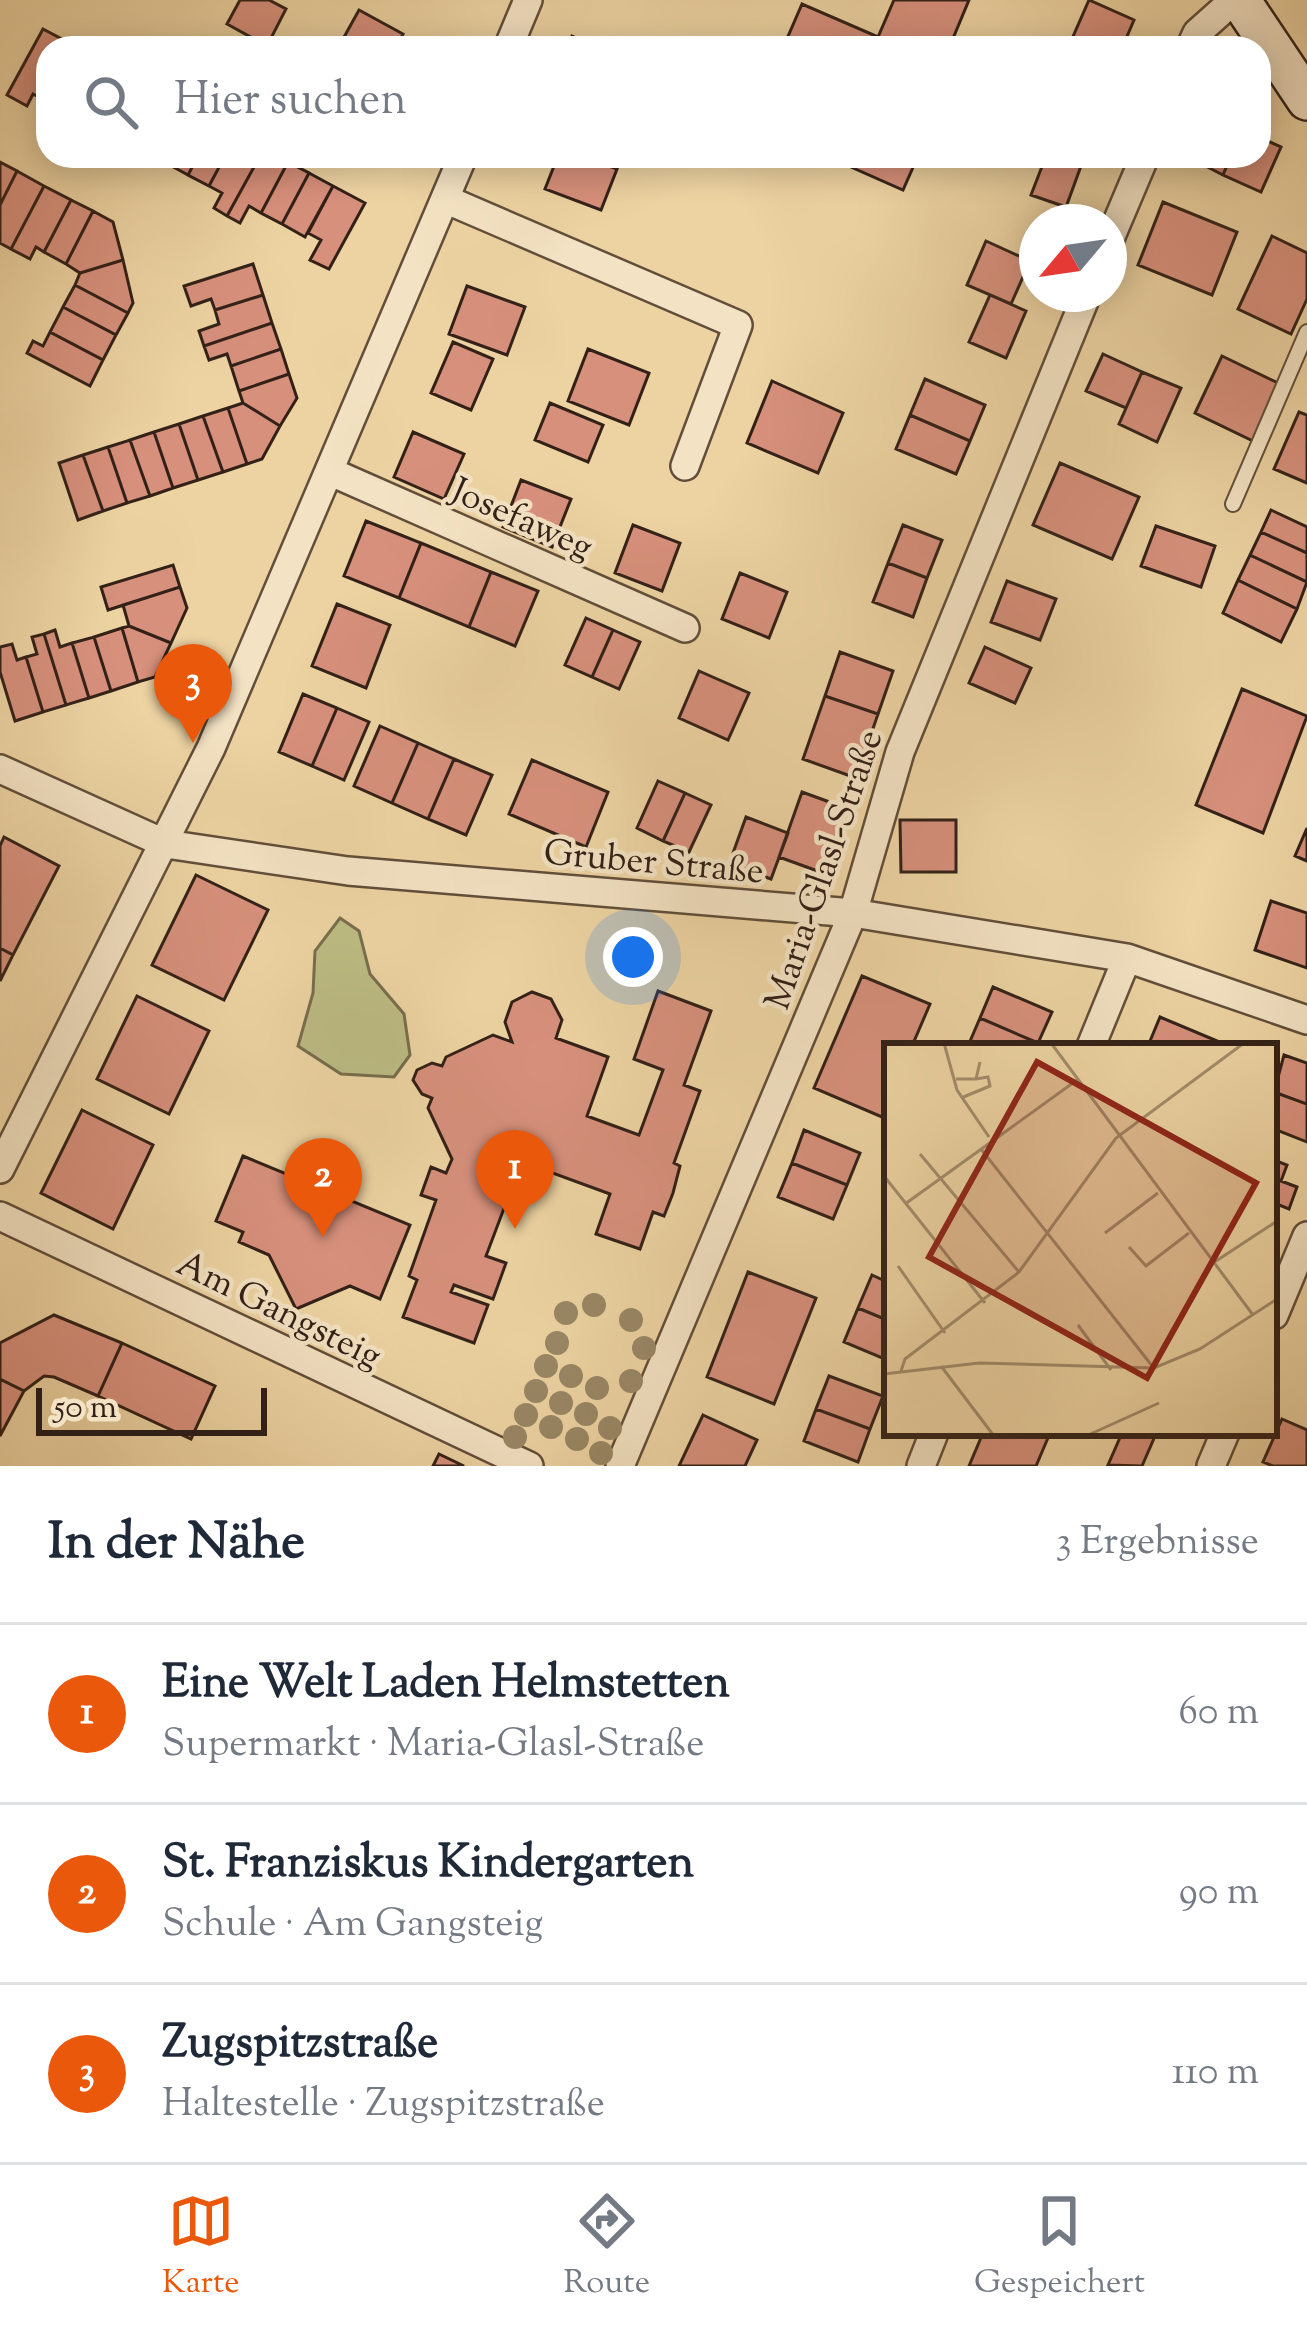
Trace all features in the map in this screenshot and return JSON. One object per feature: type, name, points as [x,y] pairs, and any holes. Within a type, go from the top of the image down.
[{"type":"street","points":[[513,36],[527,0]]},
{"type":"street","points":[[1196,36],[1237,0],[1262,36]]},
{"type":"street","points":[[1271,49],[1307,100]]},
{"type":"street","points":[[0,1169],[166,844],[331,472],[458,168]]},
{"type":"street","points":[[1125,204],[1140,168]]},
{"type":"street","points":[[445,199],[738,325],[685,466]]},
{"type":"street","name":"Maria-Glasl-Straße","points":[[620,1466],[853,913],[900,752],[1080,312]]},
{"type":"street","name":"Josefaweg","points":[[331,472],[686,628]]},
{"type":"street","name":"Gruber Straße","points":[[0,770],[166,844],[348,872],[853,913],[1127,958],[1307,1020]]},
{"type":"street","points":[[1092,1043],[1127,958]]},
{"type":"street","name":"Am Gangsteig","points":[[0,1216],[529,1466]]},
{"type":"street","points":[[1277,1308],[1307,1235]]},
{"type":"street","points":[[921,1466],[933,1436]]},
{"type":"street","points":[[1211,1466],[1224,1436]]},
{"type":"lane","points":[[1233,504],[1307,332]]},
{"type":"shaded area","points":[[340,918],[359,931],[370,974],[404,1014],[410,1055],[394,1077],[341,1074],[298,1046],[313,993],[315,951]]},
{"type":"building","points":[[240,0],[269,0],[286,9],[272,36],[249,36],[227,24]]},
{"type":"building","points":[[894,0],[969,0],[954,36],[878,36]]},
{"type":"building","points":[[1089,0],[1134,20],[1127,36],[1073,36]]},
{"type":"building","points":[[802,4],[876,36],[788,36]]},
{"type":"building","points":[[359,10],[403,34],[402,36],[345,36]]},
{"type":"building","points":[[36,42],[36,96],[27,106],[7,95]]},
{"type":"building","points":[[1271,142],[1281,147],[1261,192],[1223,175],[1226,168],[1271,168]]},
{"type":"building","points":[[0,162],[17,171],[0,205]]},
{"type":"building","points":[[192,168],[219,168],[209,186],[188,175]]},
{"type":"building","points":[[219,168],[253,168],[227,216],[214,208],[222,193],[209,186]]},
{"type":"building","points":[[253,168],[285,168],[261,213],[249,206],[240,223],[227,216]]},
{"type":"building","points":[[285,168],[309,173],[282,224],[261,213]]},
{"type":"building","points":[[553,168],[617,169],[601,210],[545,189]]},
{"type":"building","points":[[853,168],[913,168],[903,190]]},
{"type":"building","points":[[1041,168],[1080,168],[1067,204],[1031,195]]},
{"type":"building","points":[[17,171],[44,186],[11,249],[0,243],[0,205]]},
{"type":"building","points":[[309,173],[333,186],[305,237],[282,224]]},
{"type":"building","points":[[44,186],[71,200],[44,252],[36,247],[30,259],[11,249]]},
{"type":"building","points":[[333,186],[365,203],[329,269],[310,260],[321,240],[308,233]]},
{"type":"building","points":[[71,200],[93,211],[66,264],[44,252]]},
{"type":"building","points":[[1163,202],[1237,232],[1212,295],[1138,265]]},
{"type":"building","points":[[93,211],[113,222],[123,260],[80,273],[66,264]]},
{"type":"building","points":[[1272,236],[1307,253],[1307,299],[1291,334],[1238,309]]},
{"type":"building","points":[[986,241],[1019,256],[1019,286],[1011,304],[967,285]]},
{"type":"building","points":[[123,260],[133,303],[128,313],[75,285],[80,273]]},
{"type":"building","points":[[253,264],[263,295],[215,310],[211,299],[191,306],[184,286]]},
{"type":"building","points":[[75,285],[128,313],[116,335],[63,307]]},
{"type":"building","points":[[467,286],[525,307],[507,355],[449,334]]},
{"type":"building","points":[[263,295],[272,323],[204,346],[199,331],[219,324],[215,310]]},
{"type":"building","points":[[990,295],[1026,312],[1006,358],[969,342]]},
{"type":"building","points":[[63,307],[116,335],[103,360],[50,332]]},
{"type":"building","points":[[272,323],[281,349],[231,366],[227,354],[209,360],[204,346]]},
{"type":"building","points":[[50,332],[103,360],[90,386],[27,353],[33,341],[43,346]]},
{"type":"building","points":[[453,342],[493,359],[471,410],[431,393]]},
{"type":"building","points":[[281,349],[289,374],[239,391],[231,366]]},
{"type":"building","points":[[588,349],[649,373],[629,425],[568,401]]},
{"type":"building","points":[[1103,354],[1142,372],[1126,408],[1086,391]]},
{"type":"building","points":[[1222,356],[1280,384],[1253,441],[1195,413]]},
{"type":"building","points":[[1142,372],[1181,388],[1157,442],[1119,424]]},
{"type":"building","points":[[289,374],[297,398],[280,426],[243,403],[239,391]]},
{"type":"building","points":[[925,379],[985,405],[970,441],[910,415]]},
{"type":"building","points":[[772,381],[843,413],[818,473],[747,443]]},
{"type":"building","points":[[243,403],[280,426],[262,459],[247,464],[228,408]]},
{"type":"building","points":[[550,403],[603,425],[588,462],[535,440]]},
{"type":"building","points":[[228,408],[247,464],[223,472],[203,416]]},
{"type":"building","points":[[1299,412],[1307,415],[1307,483],[1274,469]]},
{"type":"building","points":[[910,415],[970,441],[956,474],[896,449]]},
{"type":"building","points":[[203,416],[223,472],[198,480],[179,424]]},
{"type":"building","points":[[179,424],[198,480],[173,488],[154,432]]},
{"type":"building","points":[[154,432],[173,488],[150,496],[130,440]]},
{"type":"building","points":[[413,432],[464,454],[444,499],[394,477]]},
{"type":"building","points":[[130,440],[150,496],[127,503],[108,447]]},
{"type":"building","points":[[108,447],[127,503],[103,511],[83,455]]},
{"type":"building","points":[[83,455],[103,511],[78,520],[59,463]]},
{"type":"building","points":[[1060,463],[1139,497],[1112,559],[1033,525]]},
{"type":"building","points":[[521,480],[571,499],[552,547],[503,527]]},
{"type":"building","points":[[1271,510],[1307,527],[1307,553],[1261,532]]},
{"type":"building","points":[[366,521],[421,543],[399,598],[344,576]]},
{"type":"building","points":[[633,525],[680,543],[662,591],[615,573]]},
{"type":"building","points":[[903,525],[942,540],[927,578],[888,563]]},
{"type":"building","points":[[1156,526],[1215,546],[1201,587],[1141,566]]},
{"type":"building","points":[[1261,532],[1307,553],[1307,582],[1250,555]]},
{"type":"building","points":[[421,543],[491,572],[469,627],[399,598]]},
{"type":"building","points":[[1250,555],[1307,582],[1297,609],[1238,580]]},
{"type":"building","points":[[888,563],[927,578],[913,617],[873,602]]},
{"type":"building","points":[[173,565],[180,587],[108,610],[101,587]]},
{"type":"building","points":[[491,572],[538,591],[515,646],[469,627]]},
{"type":"building","points":[[740,573],[787,592],[769,638],[722,619]]},
{"type":"building","points":[[1238,580],[1297,609],[1281,642],[1223,613]]},
{"type":"building","points":[[1007,581],[1056,599],[1040,640],[991,622]]},
{"type":"building","points":[[180,587],[187,608],[171,643],[129,626],[123,605]]},
{"type":"building","points":[[337,604],[390,625],[366,688],[312,666]]},
{"type":"building","points":[[586,618],[613,630],[592,677],[565,665]]},
{"type":"building","points":[[129,626],[171,643],[155,677],[138,682],[122,628]]},
{"type":"building","points":[[122,628],[138,682],[111,691],[94,637]]},
{"type":"building","points":[[55,630],[60,647],[72,643],[89,698],[66,705],[44,634]]},
{"type":"building","points":[[613,630],[640,642],[619,689],[592,677]]},
{"type":"building","points":[[44,634],[66,705],[43,712],[26,657],[37,654],[32,637]]},
{"type":"building","points":[[94,637],[111,691],[89,698],[72,643]]},
{"type":"building","points":[[12,644],[17,660],[26,657],[43,712],[15,721],[0,672],[0,647]]},
{"type":"building","points":[[985,647],[1031,668],[1015,703],[969,683]]},
{"type":"building","points":[[840,652],[893,671],[878,714],[825,696]]},
{"type":"building","points":[[699,671],[749,693],[728,740],[679,718]]},
{"type":"building","points":[[1242,689],[1307,716],[1263,833],[1196,805]]},
{"type":"building","points":[[303,694],[337,708],[312,766],[279,752]]},
{"type":"building","points":[[825,696],[878,714],[856,778],[803,759]]},
{"type":"building","points":[[337,708],[369,722],[344,780],[312,766]]},
{"type":"building","points":[[380,726],[418,743],[392,803],[354,786]]},
{"type":"building","points":[[418,743],[454,759],[428,819],[392,803]]},
{"type":"building","points":[[454,759],[492,775],[466,835],[428,819]]},
{"type":"building","points":[[532,760],[608,792],[586,847],[509,814]]},
{"type":"building","points":[[658,781],[685,793],[663,841],[637,828]]},
{"type":"building","points":[[802,792],[846,808],[823,873],[779,857]]},
{"type":"building","points":[[685,793],[711,805],[689,852],[663,841]]},
{"type":"building","points":[[746,817],[788,833],[771,879],[729,864]]},
{"type":"building","points":[[900,820],[956,820],[956,872],[901,872]]},
{"type":"building","points":[[1307,828],[1307,861],[1295,856]]},
{"type":"building","points":[[4,837],[59,866],[13,955],[0,948],[0,846]]},
{"type":"building","points":[[196,875],[268,910],[224,1000],[152,965]]},
{"type":"building","points":[[1271,901],[1307,913],[1307,968],[1255,950]]},
{"type":"building","points":[[0,948],[13,955],[0,981]]},
{"type":"building","points":[[862,976],[930,1004],[913,1043],[884,1043],[882,1117],[814,1088]]},
{"type":"building","points":[[993,987],[1052,1012],[1038,1043],[980,1018]]},
{"type":"building","points":[[658,991],[711,1011],[684,1085],[700,1091],[674,1163],[680,1166],[673,1193],[664,1216],[653,1212],[640,1249],[596,1234],[610,1194],[542,1169],[514,1182],[486,1256],[506,1263],[493,1299],[454,1285],[451,1292],[488,1305],[474,1343],[403,1317],[417,1280],[409,1276],[436,1200],[421,1195],[431,1167],[446,1173],[452,1159],[428,1108],[432,1098],[422,1094],[413,1080],[417,1070],[432,1063],[442,1066],[446,1057],[493,1035],[512,1042],[505,1022],[512,1002],[532,992],[551,999],[562,1020],[556,1038],[608,1057],[587,1116],[639,1135],[663,1070],[634,1059]]},
{"type":"building","points":[[137,996],[209,1031],[169,1114],[97,1079]]},
{"type":"building","points":[[1160,1017],[1222,1043],[1149,1043]]},
{"type":"building","points":[[980,1018],[1038,1043],[969,1043]]},
{"type":"building","points":[[1284,1055],[1307,1063],[1307,1104],[1277,1093]]},
{"type":"building","points":[[1277,1093],[1307,1104],[1307,1142],[1277,1130]]},
{"type":"building","points":[[82,1110],[153,1145],[113,1229],[41,1193]]},
{"type":"building","points":[[804,1130],[860,1153],[847,1185],[792,1163]]},
{"type":"building","points":[[243,1156],[410,1225],[380,1299],[350,1286],[296,1309],[269,1255],[239,1242],[243,1232],[216,1221]]},
{"type":"building","points":[[1277,1161],[1287,1165],[1281,1181],[1297,1187],[1289,1209],[1277,1204]]},
{"type":"building","points":[[792,1163],[847,1185],[833,1219],[778,1197]]},
{"type":"building","points":[[748,1272],[816,1298],[774,1404],[707,1377]]},
{"type":"building","points":[[872,1275],[884,1281],[884,1319],[858,1308]]},
{"type":"building","points":[[858,1308],[884,1319],[884,1359],[844,1342]]},
{"type":"building","points":[[54,1315],[122,1343],[98,1396],[54,1377],[44,1376],[24,1391],[0,1379],[0,1343]]},
{"type":"building","points":[[122,1343],[215,1386],[191,1439],[98,1396]]},
{"type":"building","points":[[829,1376],[883,1396],[870,1429],[816,1409]]},
{"type":"building","points":[[0,1379],[24,1391],[0,1436]]},
{"type":"building","points":[[816,1409],[870,1429],[858,1462],[804,1441]]},
{"type":"building","points":[[703,1415],[757,1440],[745,1466],[679,1466]]},
{"type":"building","points":[[1282,1419],[1307,1430],[1307,1466],[1263,1462]]},
{"type":"building","points":[[982,1436],[1049,1436],[1036,1466],[969,1466]]},
{"type":"building","points":[[1121,1436],[1155,1436],[1142,1466],[1108,1465]]},
{"type":"building","points":[[439,1454],[464,1466],[433,1466]]},
{"type":"place","name":"Zugspitzstraße","points":[[193,743]]},
{"type":"place","name":"Eine Welt Laden Helmstetten","points":[[515,1229]]},
{"type":"place","name":"St. Franziskus Kindergarten","points":[[323,1237]]}]
